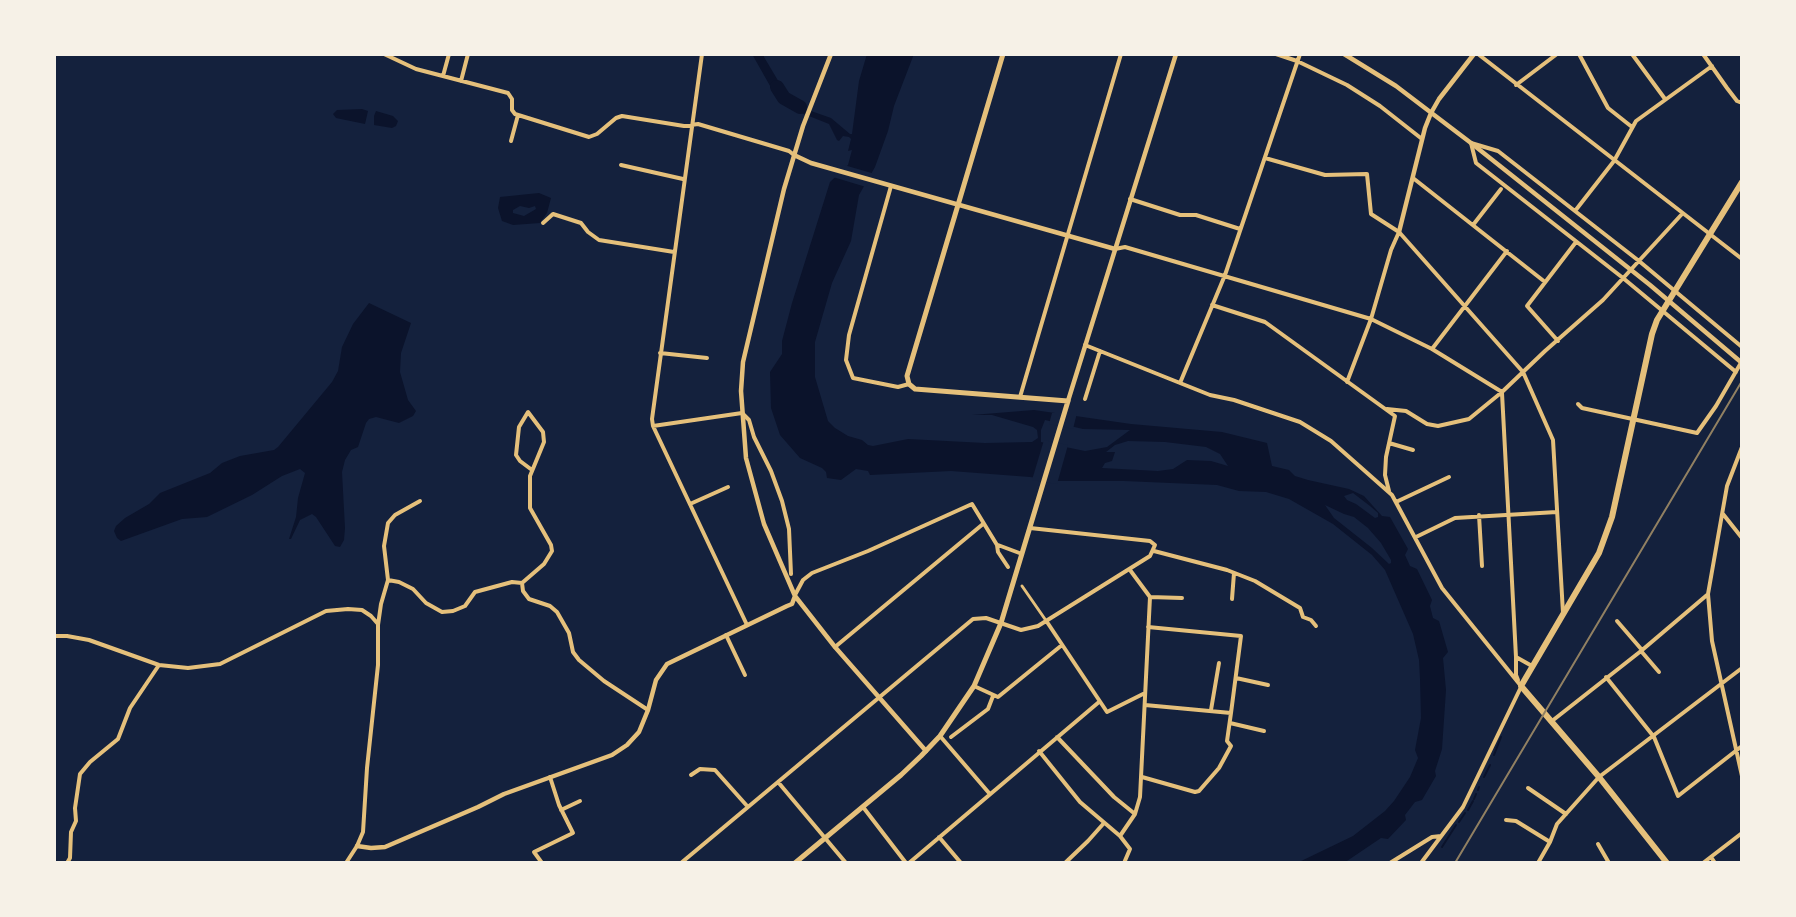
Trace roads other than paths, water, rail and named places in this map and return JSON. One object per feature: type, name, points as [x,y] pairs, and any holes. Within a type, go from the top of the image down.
[{"type":"main road","points":[[795,863],[901,775],[926,751],[940,736],[974,686],[1001,623],[1068,401],[915,389],[909,384],[907,376],[1003,54]]},
{"type":"main road","points":[[1667,863],[1599,777],[1521,686],[1599,553],[1612,517],[1652,334],[1662,311],[1742,182]]},
{"type":"street","points":[[384,54],[416,69],[508,93],[512,99],[512,110],[518,115],[589,136],[597,134],[615,118],[622,116],[684,126],[698,124],[789,151],[811,163],[875,182],[1115,249],[1125,247],[1371,318],[1432,349],[1502,392]]},
{"type":"street","points":[[443,76],[449,54]]},
{"type":"street","points":[[461,81],[468,54]]},
{"type":"street","points":[[702,54],[683,179],[652,419],[653,426],[747,625]]},
{"type":"street","points":[[831,54],[784,189],[744,362],[741,382],[746,458],[758,506],[771,544],[795,596],[835,647],[926,751]]},
{"type":"street","points":[[1020,397],[1121,54]]},
{"type":"street","points":[[1068,401],[1176,54]]},
{"type":"street","points":[[1276,54],[1298,61],[1347,85],[1380,106],[1423,139]]},
{"type":"street","points":[[1180,382],[1225,275],[1300,54]]},
{"type":"street","points":[[1344,54],[1379,74],[1471,143],[1650,285],[1742,362],[1699,432],[1675,429],[1582,408],[1578,404]]},
{"type":"street","points":[[1347,382],[1399,232],[1431,113],[1439,99],[1476,54],[1742,259]]},
{"type":"street","points":[[1516,85],[1557,54]]},
{"type":"street","points":[[1579,54],[1608,108],[1632,127]]},
{"type":"street","points":[[1632,54],[1665,99]]},
{"type":"street","points":[[1703,54],[1737,101],[1742,103]]},
{"type":"street","points":[[1575,212],[1614,161],[1636,121],[1712,66]]},
{"type":"street","points":[[511,141],[518,115]]},
{"type":"street","points":[[1471,143],[1498,151],[1639,261],[1742,347]]},
{"type":"street","points":[[1471,143],[1476,163],[1623,278],[1736,372]]},
{"type":"street","points":[[1265,158],[1325,175],[1367,174],[1371,214],[1399,232],[1522,372],[1553,440],[1563,614]]},
{"type":"street","points":[[621,165],[683,179]]},
{"type":"street","points":[[1413,178],[1545,282]]},
{"type":"street","points":[[891,186],[849,335],[846,360],[853,378],[898,387],[909,384]]},
{"type":"street","points":[[1473,225],[1502,189]]},
{"type":"street","points":[[1130,199],[1180,216],[1196,215],[1240,229]]},
{"type":"street","points":[[543,223],[553,214],[581,223],[599,240],[674,252]]},
{"type":"street","points":[[1387,409],[1406,411],[1427,424],[1449,425],[1469,419],[1603,300],[1682,214]]},
{"type":"street","points":[[1558,340],[1527,306],[1576,242]]},
{"type":"street","points":[[1432,349],[1507,251]]},
{"type":"street","points":[[1212,305],[1265,322],[1395,416],[1384,475],[1389,491],[1442,588],[1521,686]]},
{"type":"street","points":[[1085,345],[1210,395],[1234,400],[1300,422],[1331,441],[1389,491]]},
{"type":"street","points":[[1085,399],[1100,351]]},
{"type":"street","points":[[660,352],[707,358]]},
{"type":"street","points":[[1502,392],[1516,675],[1521,686]]},
{"type":"street","points":[[388,580],[399,582],[412,589],[426,603],[442,612],[453,611],[465,606],[476,592],[512,582],[522,582],[543,564],[552,551],[551,545],[530,508],[530,476],[544,442],[543,432],[528,412],[519,427],[516,455],[532,470]]},
{"type":"street","points":[[653,426],[742,413]]},
{"type":"street","points":[[742,413],[749,420],[782,501],[789,529],[791,574]]},
{"type":"street","points":[[1389,443],[1413,450]]},
{"type":"street","points":[[1742,447],[1727,486],[1708,594],[1712,641],[1742,776]]},
{"type":"street","points":[[1396,502],[1449,477]]},
{"type":"street","points":[[690,504],[728,487]]},
{"type":"street","points":[[346,863],[363,832],[378,665],[378,625],[388,580],[384,546],[388,523],[395,515],[420,501]]},
{"type":"street","points":[[357,846],[385,847],[504,794],[612,755],[627,745],[639,732],[648,711],[656,680],[667,664],[792,604],[799,585],[808,575],[868,551],[972,504],[997,544],[1008,567]]},
{"type":"street","points":[[1416,537],[1448,520],[1479,515],[1557,512]]},
{"type":"street","points":[[1722,513],[1742,538]]},
{"type":"street","points":[[1479,515],[1482,566]]},
{"type":"street","points":[[835,647],[983,524]]},
{"type":"street","points":[[681,863],[973,619],[986,618],[1014,629],[1029,630],[1047,622],[1150,556],[1155,545],[1150,542],[1030,528]]},
{"type":"street","points":[[997,544],[1022,554]]},
{"type":"street","points":[[1154,551],[1234,573],[1287,599],[1300,608],[1304,617],[1316,626]]},
{"type":"street","points":[[1120,836],[1135,814],[1142,777],[1150,597],[1129,570]]},
{"type":"street","points":[[1232,599],[1234,573]]},
{"type":"street","points":[[522,582],[523,591],[528,599],[540,602],[557,612],[569,633],[573,652],[579,660],[604,681],[648,711]]},
{"type":"street","points":[[1022,586],[1107,712],[1145,693]]},
{"type":"street","points":[[1552,721],[1708,594]]},
{"type":"street","points":[[1150,597],[1182,598]]},
{"type":"street","points":[[54,636],[89,640],[159,665],[188,668],[220,664],[326,611],[362,610],[378,625]]},
{"type":"street","points":[[1617,621],[1659,672]]},
{"type":"street","points":[[1142,777],[1195,792],[1199,791],[1219,768],[1231,746],[1227,741],[1241,636],[1148,627]]},
{"type":"street","points":[[726,635],[745,675]]},
{"type":"street","points":[[974,686],[998,697],[1062,645]]},
{"type":"street","points":[[1516,657],[1532,666]]},
{"type":"street","points":[[1211,710],[1219,663]]},
{"type":"street","points":[[67,863],[70,858],[71,832],[76,822],[75,808],[80,774],[90,762],[118,739],[130,708],[159,665]]},
{"type":"street","points":[[1545,863],[1539,862],[1557,824],[1599,777],[1742,668]]},
{"type":"street","points":[[1606,677],[1654,737],[1678,796],[1742,746]]},
{"type":"street","points":[[1236,678],[1268,685]]},
{"type":"street","points":[[1421,863],[1463,807],[1521,686]]},
{"type":"street","points":[[951,737],[988,709],[993,696]]},
{"type":"street","points":[[863,807],[908,863],[1099,702]]},
{"type":"street","points":[[1145,705],[1231,713]]},
{"type":"street","points":[[1230,723],[1264,731]]},
{"type":"street","points":[[940,736],[989,794]]},
{"type":"street","points":[[1057,736],[1114,797],[1135,814]]},
{"type":"street","points":[[1039,751],[1080,802],[1120,836],[1130,849],[1124,863]]},
{"type":"street","points":[[691,775],[700,769],[715,770],[748,807]]},
{"type":"street","points":[[542,863],[534,852],[573,833],[561,810],[550,776]]},
{"type":"street","points":[[778,782],[846,863]]},
{"type":"street","points":[[1528,788],[1566,814]]},
{"type":"street","points":[[561,810],[580,801]]},
{"type":"street","points":[[1506,820],[1516,821],[1550,842]]},
{"type":"street","points":[[1065,863],[1104,823]]},
{"type":"street","points":[[1703,863],[1742,833]]},
{"type":"street","points":[[1390,863],[1432,837],[1441,836]]},
{"type":"street","points":[[939,837],[961,863]]},
{"type":"street","points":[[1598,844],[1609,863]]},
{"type":"street","points":[[1711,857],[1715,863]]},
{"type":"water","points":[[752,54],[764,54],[789,99],[788,103],[831,118],[852,134],[859,81],[867,54],[914,54],[894,106],[875,167],[859,195],[851,241],[832,283],[815,342],[815,377],[828,421],[835,428],[873,446],[908,439],[985,443],[1032,442],[1038,438],[1037,430],[1033,427],[992,415],[972,415],[1034,410],[1131,424],[1222,432],[1267,443],[1272,466],[1289,470],[1295,476],[1308,480],[1349,489],[1364,496],[1382,516],[1390,517],[1408,549],[1405,555],[1410,566],[1417,569],[1432,600],[1430,606],[1433,618],[1439,621],[1448,652],[1443,658],[1446,690],[1442,749],[1435,771],[1436,776],[1422,800],[1415,802],[1405,815],[1406,820],[1388,839],[1381,838],[1344,863],[1297,863],[1353,836],[1385,811],[1410,777],[1418,758],[1415,750],[1421,718],[1420,679],[1419,660],[1413,634],[1385,570],[1372,555],[1333,524],[1289,499],[1266,492],[1239,491],[1217,485],[1057,481],[951,471],[870,475],[868,471],[856,469],[841,480],[827,478],[822,468],[800,458],[780,435],[771,408],[770,372],[782,354],[782,341],[792,303],[830,182],[848,165],[852,150],[848,151],[851,139],[849,137],[843,136],[839,141],[837,140],[829,124],[799,112],[778,100]],"holes":[[[1045,420],[1083,429],[1130,430],[1107,447],[1085,451],[1041,442],[1041,430]],[[1128,441],[1165,442],[1206,447],[1220,454],[1228,466],[1211,461],[1187,460],[1173,469],[1158,471],[1102,468],[1105,463],[1112,461],[1115,452],[1106,452],[1115,445]],[[1353,493],[1378,513],[1378,517],[1375,518],[1344,496]],[[1325,505],[1354,517],[1368,528],[1381,543],[1391,563],[1389,564],[1334,518]]]},
{"type":"water","points":[[362,109],[368,111],[365,124],[336,118],[333,114],[337,110]]},
{"type":"water","points":[[376,111],[393,116],[398,121],[396,126],[392,128],[374,125]]},
{"type":"water","points":[[539,193],[551,198],[547,213],[540,223],[513,225],[502,221],[498,208],[500,197]],"holes":[[[520,206],[529,208],[535,206],[536,209],[524,216],[513,213],[513,210]]]},
{"type":"water","points":[[369,303],[411,323],[401,353],[400,372],[408,400],[416,411],[413,416],[399,423],[376,417],[369,419],[358,447],[351,450],[345,460],[342,472],[345,528],[344,540],[340,547],[335,546],[312,514],[300,520],[289,539],[305,473],[300,469],[282,476],[252,495],[207,517],[182,519],[121,541],[117,538],[114,531],[116,526],[149,504],[160,493],[210,473],[222,463],[278,447],[332,382],[338,371],[342,347],[353,324]]},
{"type":"waterway","points":[[777,87],[784,98],[800,107]]},
{"type":"waterway","points":[[1494,755],[1501,737]]},
{"type":"waterway","points":[[1484,777],[1490,765]]},
{"type":"waterway","points":[[1474,799],[1476,794]]},
{"type":"waterway","points":[[1468,810],[1473,801]]},
{"type":"waterway","points":[[1459,822],[1465,813]]},
{"type":"waterway","points":[[1442,847],[1456,825]]},
{"type":"railway","points":[[1455,863],[1742,381]]}]
